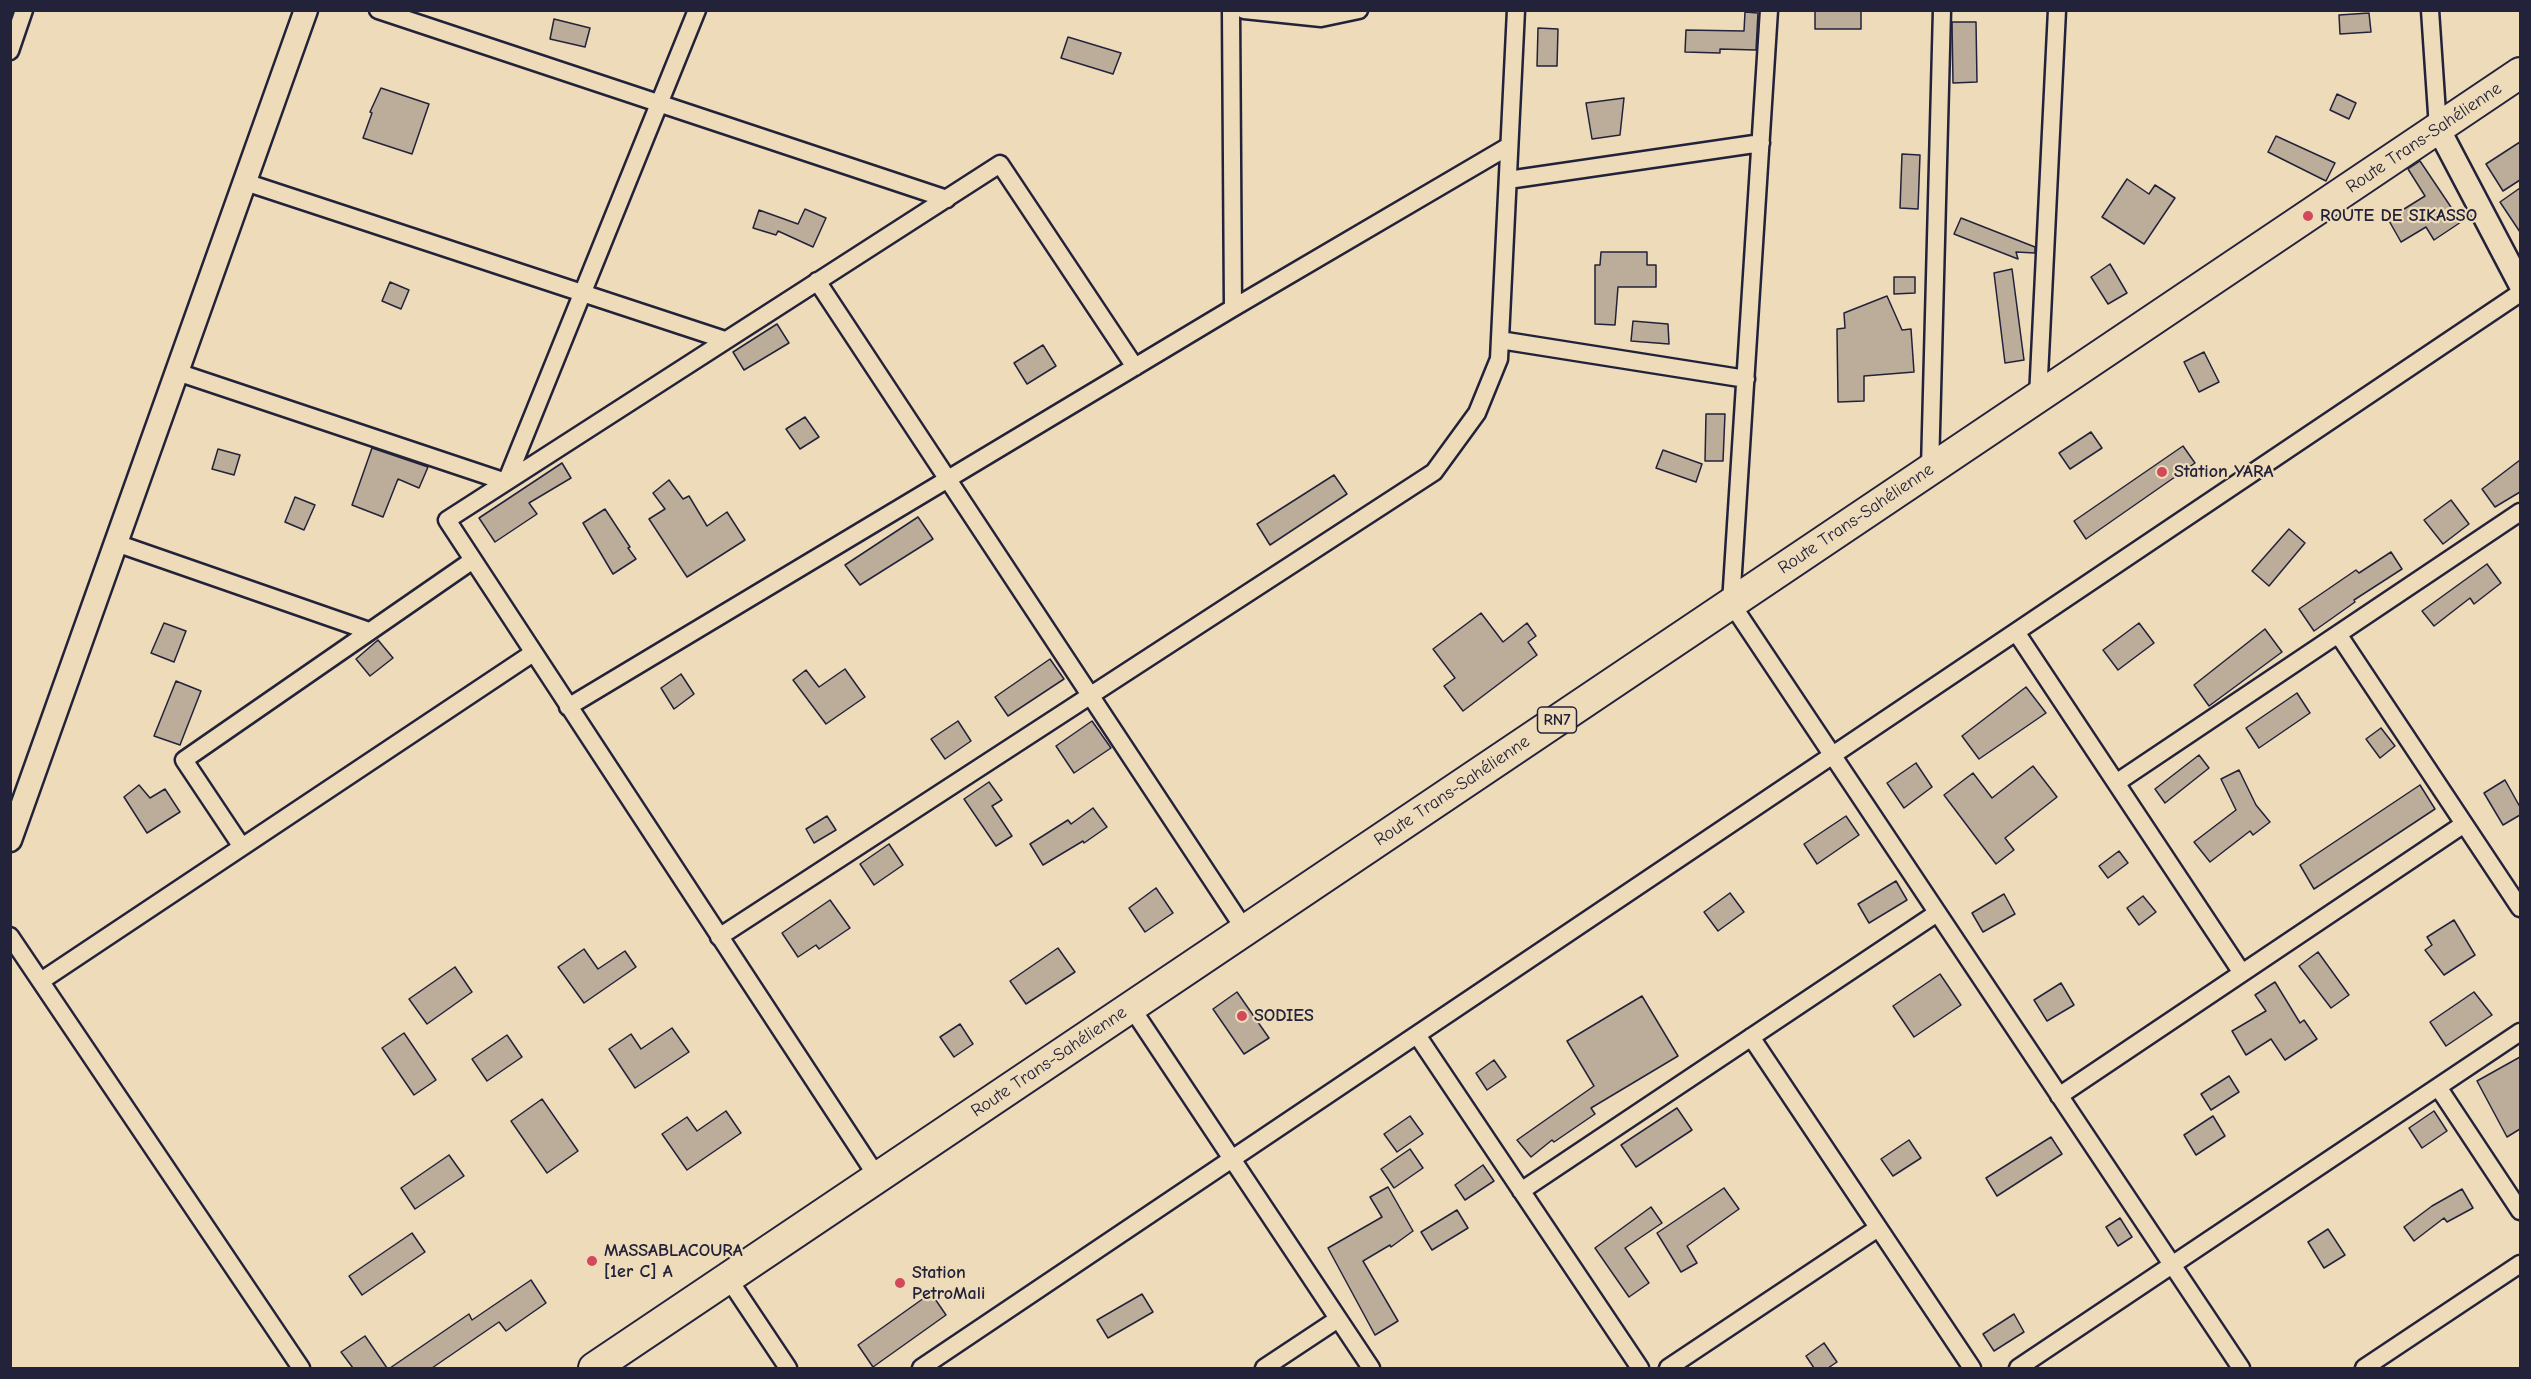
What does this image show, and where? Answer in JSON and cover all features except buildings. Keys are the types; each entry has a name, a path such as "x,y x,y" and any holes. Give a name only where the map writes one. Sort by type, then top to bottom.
{"highway":[{"name":"Route Trans-Sahélienne","path":"594,1368 2520,73"}],"street":[{"path":"10,51 24,10"},
{"path":"10,840 306,10"},
{"path":"378,10 947,199"},
{"path":"506,482 697,10"},
{"path":"1231,10 1233,308"},
{"path":"1244,10 1321,18 1359,10"},
{"path":"719,937 1434,472 1477,413 1500,359 1516,10"},
{"path":"1769,10 1731,603 2241,1368"},
{"path":"1930,469 1942,10"},
{"path":"2038,397 2057,10"},
{"path":"2430,10 2438,128 2520,284"},
{"path":"1508,180 1761,143"},
{"path":"568,707 1233,308 1509,146"},
{"path":"878,1178 447,520 1000,164 1135,367"},
{"path":"245,182 725,340"},
{"path":"817,281 1245,930"},
{"path":"921,1368 2520,293"},
{"path":"1500,340 1746,379"},
{"path":"177,372 506,482"},
{"path":"2116,783 2520,512"},
{"path":"116,543 369,631"},
{"path":"242,847 184,760 473,560"},
{"path":"2016,632 2242,973"},
{"path":"2338,634 2520,908"},
{"path":"41,981 533,653"},
{"path":"2059,1095 2464,824"},
{"path":"1521,1191 1937,913"},
{"path":"10,936 301,1368"},
{"path":"1131,1007 1371,1368"},
{"path":"2018,1368 2520,1032"},
{"path":"1417,1035 1640,1368"},
{"path":"1751,1037 1972,1368"},
{"path":"2438,1087 2520,1211"},
{"path":"1668,1368 1878,1228"},
{"path":"2364,1368 2520,1264"},
{"path":"728,1278 788,1368"},
{"path":"1264,1368 1338,1319"}],"place":[{"name":"ROUTE DE SIKASSO","path":"2308,216"},
{"name":"Station YARA","path":"2162,472"},
{"name":"SODIES","path":"1242,1016"},
{"name":"MASSABLACOURA [1er C] A","path":"592,1261"},
{"name":"Station PetroMali","path":"900,1283"}]}
